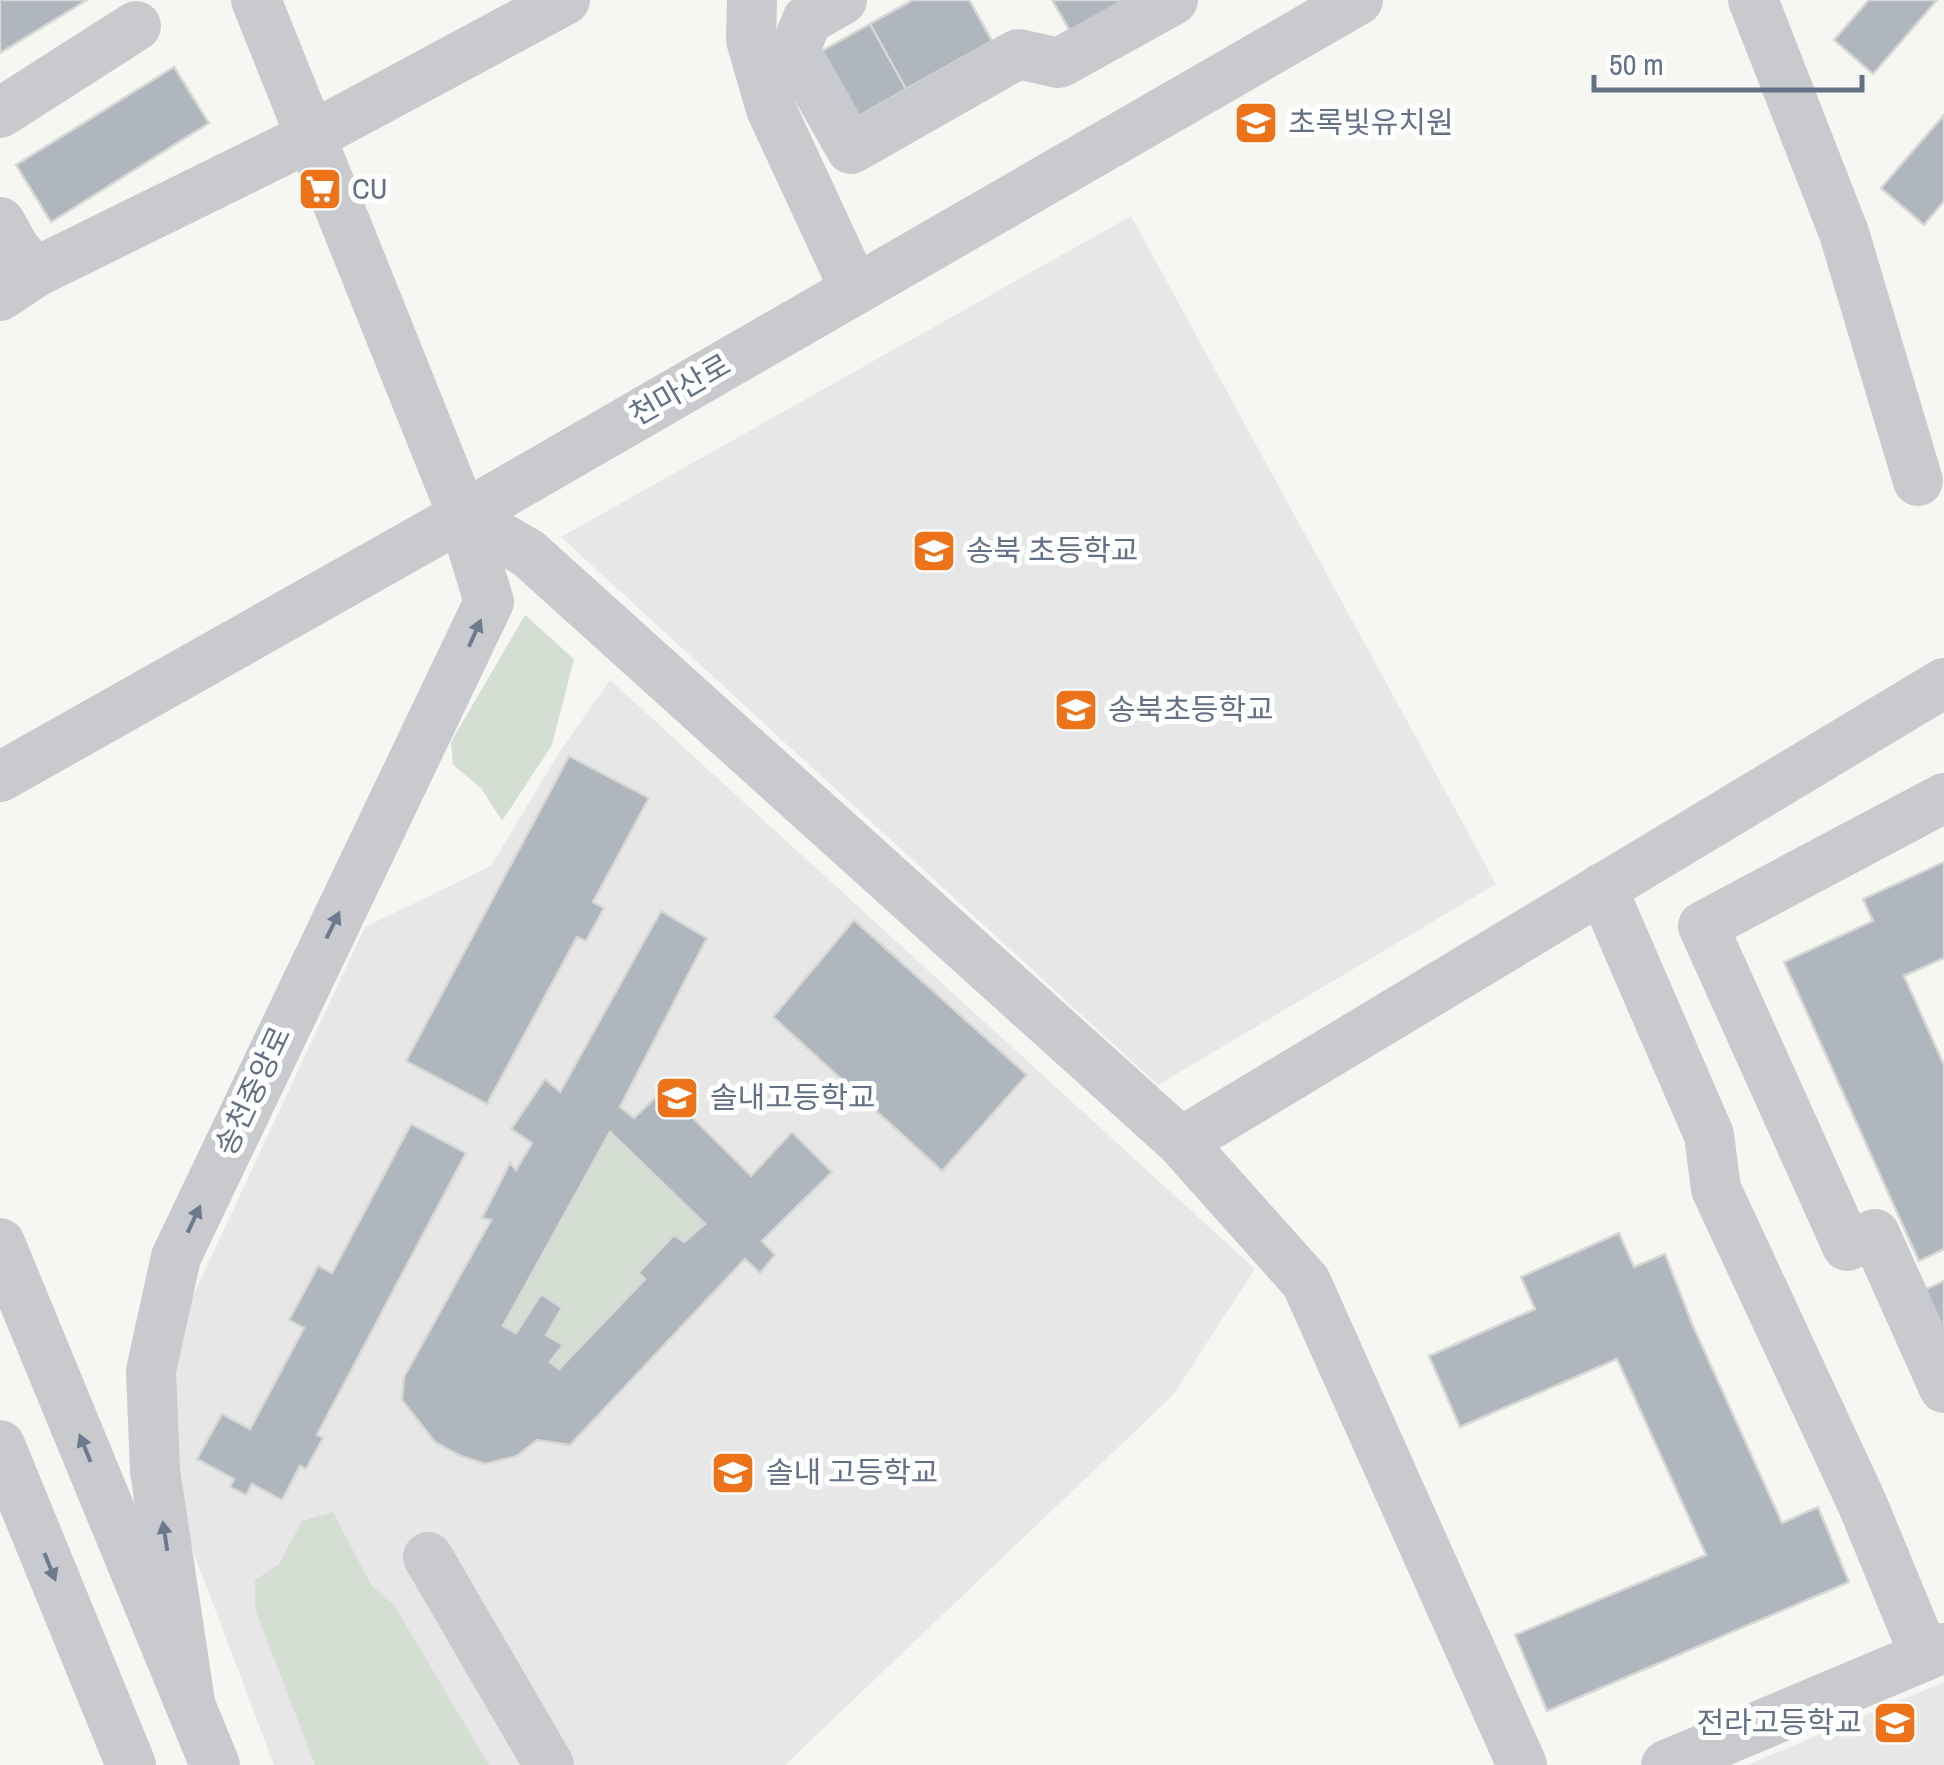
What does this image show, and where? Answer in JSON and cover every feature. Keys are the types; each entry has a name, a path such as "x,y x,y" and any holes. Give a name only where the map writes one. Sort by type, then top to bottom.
{"street":[{"name":"송천중앙로","path":"190,1702 155,1471 151,1372 176,1257 489,602 462,516 256,0"},
{"path":"10,260 312,136 565,0"},
{"path":"752,0 751,40 771,110 854,288"},
{"path":"842,0 807,20 795,50 851,148 1018,54 1059,63 1173,0"},
{"path":"1753,0 1844,233 1918,481"},
{"name":"천마산로","path":"0,777 462,516 1352,2"},
{"path":"0,113 136,26"},
{"path":"771,110 811,80"},
{"path":"462,516 528,553 1180,1142 1306,1282 1522,1765"},
{"path":"1180,1142 1753,794 1944,683"},
{"path":"1944,798 1703,926 1848,1246 1876,1234 1944,1388"},
{"path":"1602,888 1709,1136 1716,1189 1934,1652 1666,1765"},
{"name":"송천중앙로","path":"0,1242 216,1765"},
{"path":"0,1444 130,1765"},
{"path":"428,1558 550,1765"}],"shaded area":[{"name":"송북초등학교","path":"1131,216 1496,884 1158,1085 561,537"},
{"path":"525,615 574,659 552,745 502,821 481,788 453,765 451,742"},
{"name":"솔내고등학교","path":"610,680 1255,1269 1172,1396 785,1765 274,1765 181,1519 165,1423 192,1298 365,927 491,866 559,753"},
{"path":"610,1132 705,1224 684,1242 674,1236 638,1272 645,1279 559,1369 550,1362 563,1345 546,1335 561,1308 541,1295 516,1333 503,1326"},
{"path":"333,1512 371,1585 394,1605 489,1765 315,1765 255,1609 255,1580 279,1564 302,1521"},
{"name":"전라고등학교","path":"1944,1682 1944,1765 1747,1765"}],"building":[{"path":"0,0 87,0 0,53"},
{"path":"913,0 969,0 992,41 848,122 811,57"},
{"path":"913,0 969,0 992,41 906,89 870,24"},
{"path":"1052,0 1139,0 1074,38"},
{"path":"1869,0 1937,0 1873,74 1834,40"},
{"path":"174,67 209,123 51,222 16,165"},
{"path":"1944,115 1944,201 1924,225 1881,188"},
{"path":"569,756 649,798 593,902 604,908 586,941 577,937 487,1104 406,1061"},
{"path":"1944,862 1944,958 1904,976 1944,1065 1944,1249 1919,1261 1784,962 1873,921 1863,899"},
{"path":"661,911 707,938 620,1107 634,1118 664,1089 751,1176 792,1132 832,1172 762,1241 775,1255 760,1273 745,1259 570,1445 537,1440 517,1456 485,1464 435,1442 402,1400 404,1377 491,1220 482,1218 510,1163 516,1170 532,1143 511,1129 545,1079 560,1092","holes":["610,1132 705,1224 684,1242 674,1235 638,1273 645,1279 559,1369 550,1362 563,1345 546,1335 562,1308 541,1294 516,1333 503,1326"]},
{"path":"854,920 1027,1075 942,1171 773,1017"},
{"path":"411,1124 466,1153 317,1435 323,1438 306,1469 300,1466 282,1500 252,1484 246,1495 230,1487 234,1479 197,1459 222,1414 250,1429 304,1328 289,1320 318,1266 332,1273"},
{"path":"1619,1233 1634,1267 1665,1254 1693,1326 1782,1523 1818,1507 1849,1582 1547,1711 1515,1635 1706,1555 1617,1359 1460,1427 1429,1356 1535,1309 1521,1277"},
{"path":"1944,1281 1944,1340 1922,1291"}],"place":[{"name":"초록빛유치원","path":"1256,123"},
{"name":"CU","path":"320,189"},
{"name":"송북 초등학교","path":"934,551"},
{"name":"송북초등학교","path":"1076,710"},
{"name":"솔내고등학교","path":"677,1098"},
{"name":"솔내 고등학교","path":"733,1473"},
{"name":"전라고등학교","path":"1895,1723"}]}
